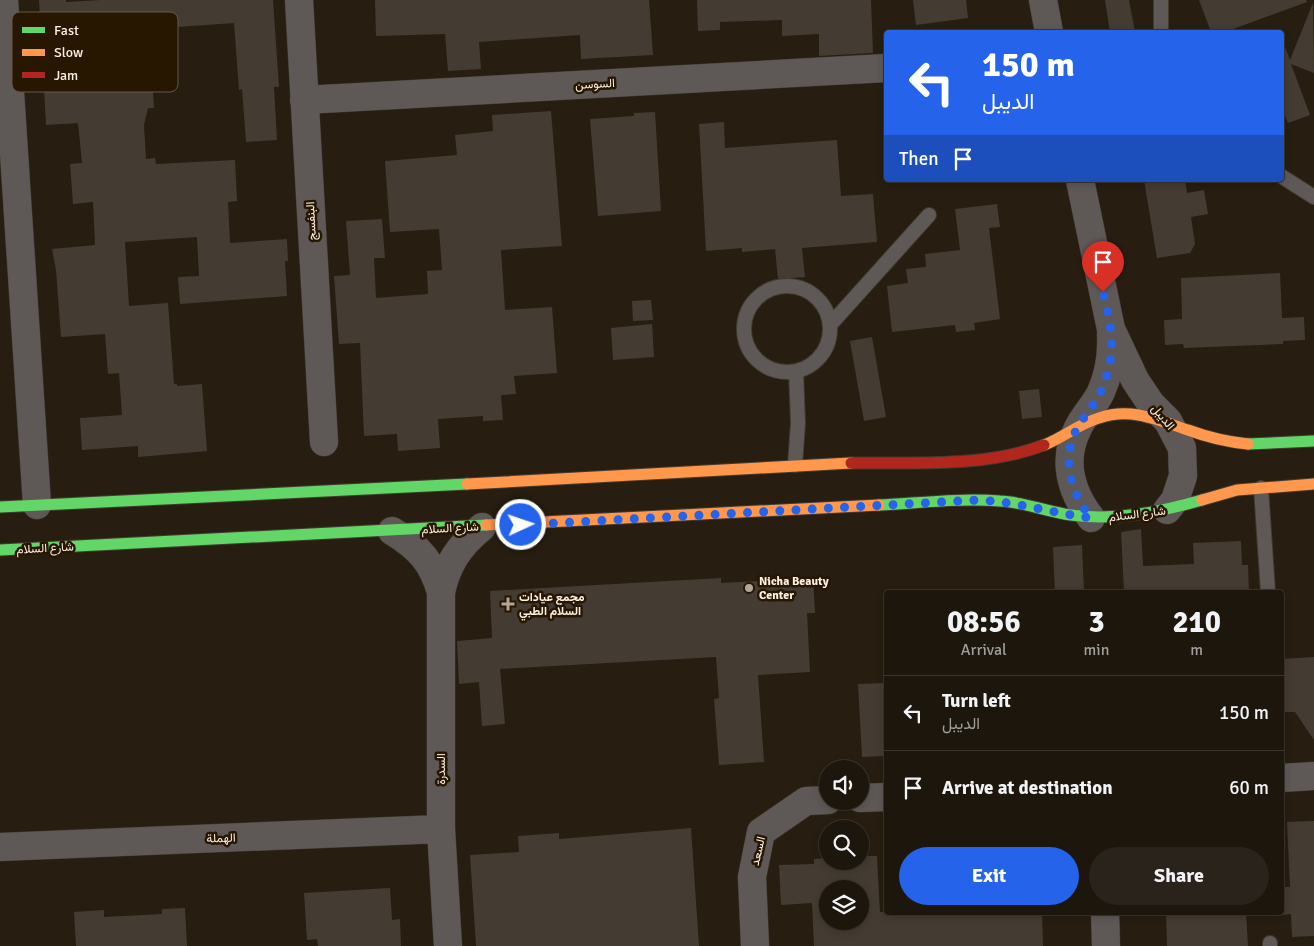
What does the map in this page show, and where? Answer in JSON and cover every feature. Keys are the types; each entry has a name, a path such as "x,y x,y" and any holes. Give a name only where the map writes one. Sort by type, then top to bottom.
{"main road":[{"path":"0,507 336,491 796,465 979,460 1001,458 1042,447 1100,416 1123,413 1146,414 1190,431 1232,442 1252,444 1314,441"},
{"name":"شارع السلام","path":"0,550 392,532 978,500 1026,504 1050,511 1091,518 1130,517 1167,510 1238,490 1314,484"}],"street":[{"path":"4,0 37,505"},
{"name":"البنفسج","path":"299,0 324,442"},
{"path":"1043,0 1049,30"},
{"name":"السوسن","path":"304,100 884,68"},
{"name":"الديبل","path":"1080,182 1111,329 1112,349 1106,377 1092,409 1079,426 1073,439 1069,469 1076,495 1091,518"},
{"name":"الديبل","path":"1111,329 1135,380 1151,404 1168,421 1179,441 1184,463 1180,489 1167,510"},
{"name":"السدرة","path":"448,946 442,829 441,592 445,572 454,555 466,539 482,527"},
{"name":"السدرة","path":"392,532 410,542 424,556 435,573 441,592"},
{"path":"1284,778 1314,776"},
{"path":"869,798 884,797"},
{"name":"السعد","path":"755,946 752,877 761,832 806,800 819,800"},
{"name":"الهملة","path":"0,847 442,829"},
{"path":"1104,915 1106,946"}],"lane":[{"path":"1161,0 1161,30"},
{"path":"1284,178 1314,197"},
{"path":"830,326 929,215"},
{"path":"777,287 801,288 821,303 827,314 830,326 829,338 818,359 808,367 796,371 772,370 752,355 747,345 744,327 749,308 765,291 777,287"},
{"path":"796,371 798,423 796,465"},
{"path":"1261,488 1268,590"}],"building":[{"path":"39,0 66,0 66,2 101,0 273,0 279,87 274,87 277,140 246,142 242,89 239,90 234,23 178,27 178,12 40,12"},
{"path":"375,0 649,0 653,55 581,59 580,35 479,42 481,69 448,71 445,34 376,36"},
{"path":"697,0 871,0 873,53 819,56 819,34 782,36 782,20 720,22 720,30 698,31"},
{"path":"913,0 966,0 968,18 916,25"},
{"path":"1105,0 1129,0 1135,30 1110,30"},
{"path":"1199,0 1306,0 1307,2 1230,30 1210,30"},
{"path":"1313,3 1314,73 1291,64 1310,115 1288,123 1284,113 1284,44 1290,60"},
{"path":"44,92 153,92 154,108 148,108 144,125 146,159 155,158 156,164 235,160 237,201 228,202 230,243 287,239 288,261 285,261 287,296 180,304 178,277 199,276 197,237 125,242 129,306 168,303 174,384 177,384 177,386 202,384 207,451 138,457 138,446 82,450 80,418 122,415 119,373 108,374 105,334 61,337 56,270 52,249 95,245 93,202 73,204 70,164 82,163 78,123 46,125"},
{"path":"551,111 562,246 501,250 505,310 552,307 557,373 514,376 516,394 501,395 503,420 483,421 483,416 438,419 440,448 398,451 397,434 364,436 360,343 339,344 334,276 350,275 346,221 382,219 385,258 374,258 376,298 428,294 427,271 442,270 439,229 390,232 385,161 457,155 455,135 493,131 492,115"},
{"path":"655,112 661,211 598,216 590,119 634,116 634,113"},
{"path":"724,122 725,148 837,140 841,196 873,194 877,242 802,248 805,277 778,279 775,249 742,252 742,248 706,251 699,124"},
{"path":"1144,182 1185,182 1187,193 1204,190 1208,214 1191,217 1195,244 1190,253 1157,258"},
{"path":"997,204 1000,227 989,228 1000,319 974,323 975,330 956,332 955,325 892,332 887,286 908,283 906,269 926,267 925,254 960,250 955,209"},
{"path":"1280,273 1282,318 1304,317 1305,340 1283,341 1283,344 1184,348 1183,344 1165,345 1164,320 1182,319 1181,278"},
{"path":"651,300 653,320 633,321 632,301"},
{"path":"652,324 654,357 613,360 611,328"},
{"path":"872,337 886,417 864,421 850,341"},
{"path":"1039,389 1042,417 1022,419 1019,391"},
{"path":"1141,529 1143,566 1194,564 1193,543 1241,541 1242,565 1248,565 1249,590 1124,590 1121,532"},
{"path":"1082,545 1084,590 1055,590 1053,547"},
{"path":"721,578 721,583 813,578 815,613 807,613 810,672 758,675 764,762 719,765 714,699 719,698 716,657 500,669 505,724 482,726 479,682 459,684 457,641 492,638 490,591"},
{"path":"1314,657 1314,740 1295,712 1284,712 1284,659"},
{"path":"884,683 884,756 862,757 858,684"},
{"path":"1314,821 1314,936 1292,937 1291,914 1284,915 1284,887 1290,887 1287,822"},
{"path":"691,828 699,946 476,946 470,855 519,852 518,836 559,833 559,839"},
{"path":"869,856 877,856 880,912 884,912 884,915 1042,915 1043,946 814,946 812,903 781,905 779,865 814,864 814,859 819,859 819,870 869,870"},
{"path":"390,888 392,920 400,919 401,946 318,946 317,939 307,940 304,893"},
{"path":"185,908 187,946 76,946 74,912 104,910 104,917 162,914 162,909"},
{"path":"1166,915 1246,915 1248,946 1167,946"}],"traffic: fast":[{"path":"1248,444 1314,441"},
{"path":"0,507 467,484"},
{"path":"879,505 985,500 1018,503 1071,515 1105,517 1154,512 1202,500"},
{"path":"0,550 486,525"}],"traffic: slow":[{"path":"1044,445 1091,421 1122,414 1144,416 1195,433 1248,444"},
{"path":"467,484 851,463"},
{"path":"1202,500 1237,490 1314,484"},
{"path":"486,525 879,505"}],"traffic: jam":[{"path":"851,463 973,461 1021,452 1044,445"}],"place":[{"name":"Nicha Beauty Center","path":"749,588"},
{"name":"مجمع عيادات السلام الطبي","path":"508,604"}],"route":[{"path":"521,525 978,500 1026,504 1050,511 1091,518 1076,495 1071,483 1069,469 1073,439 1102,390 1109,370 1112,349 1111,329 1103,292"}]}
